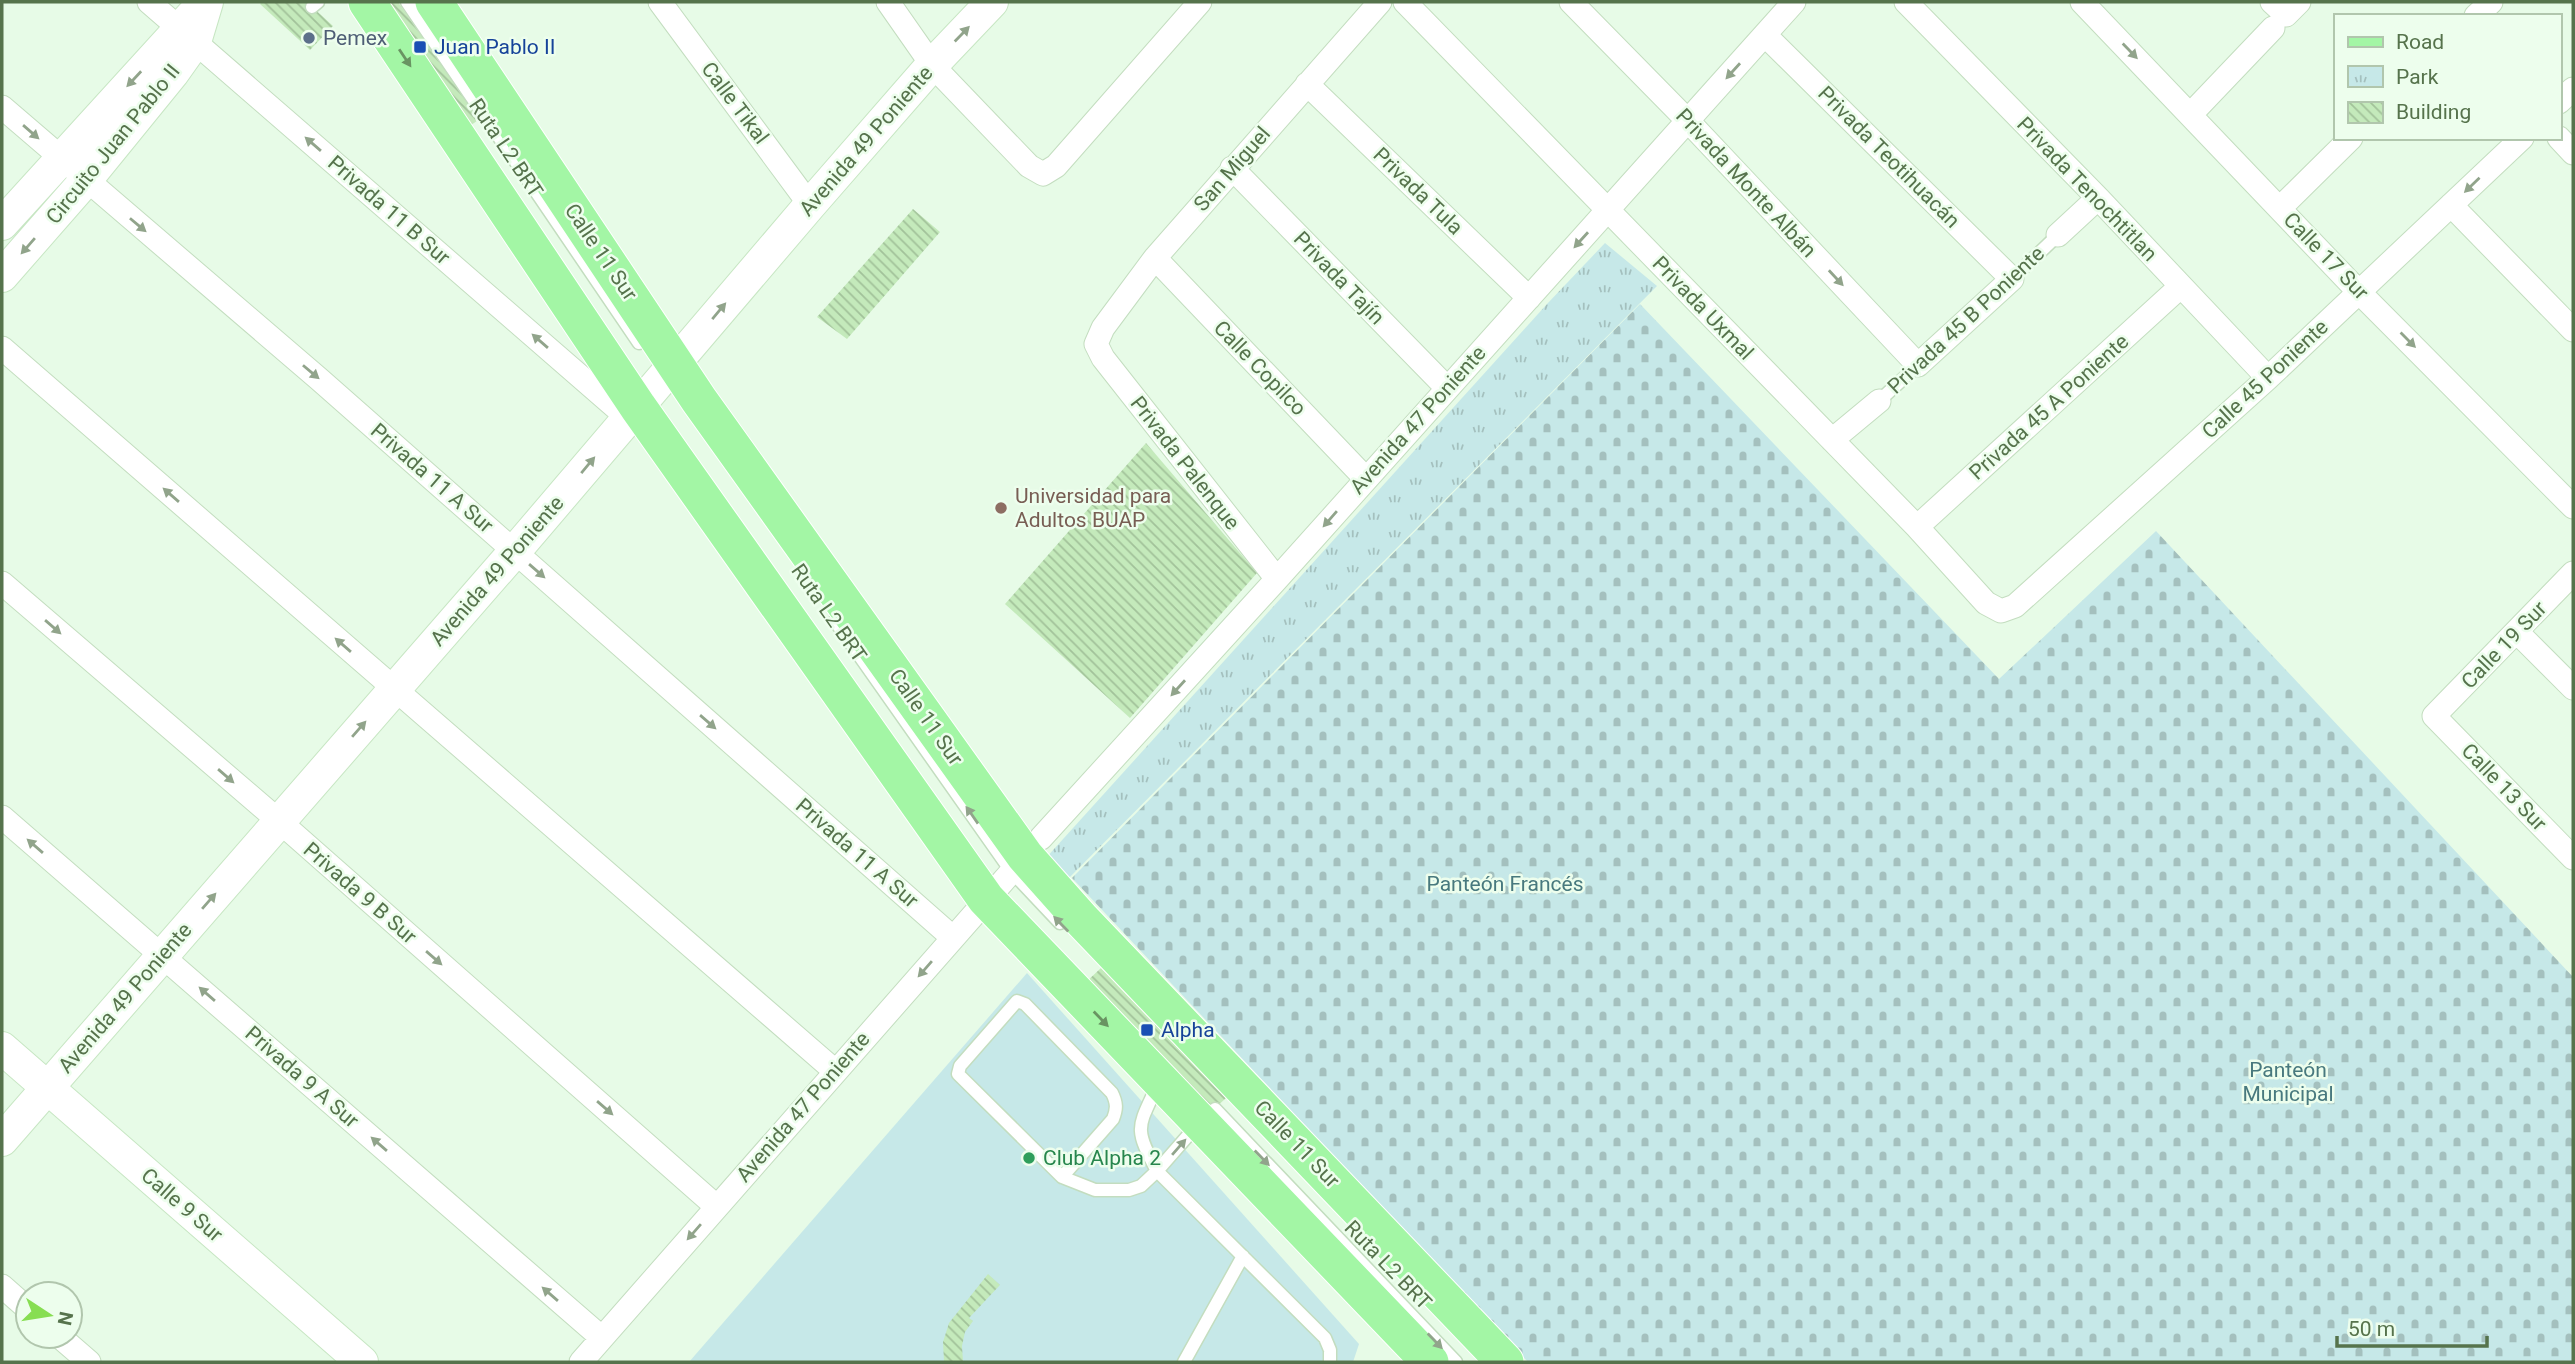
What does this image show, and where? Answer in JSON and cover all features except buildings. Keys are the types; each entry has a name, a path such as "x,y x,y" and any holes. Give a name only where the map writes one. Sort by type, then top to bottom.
{"main road":[{"name":"Circuito Juan Pablo II","path":"2,276 86,180 173,73 188,35 206,2"},
{"name":"Calle 11 Sur","path":"367,2 585,357 652,386 1010,872 1505,1362"},
{"name":"Calle 11 Sur","path":"434,2 652,386 1160,1080 1207,1116 1430,1362"},
{"name":"Avenida 49 Poniente","path":"2,1140 515,551 652,386 932,65 992,2"},
{"name":"Circuito Juan Pablo II","path":"2,224 60,158 188,35"},
{"name":"Calle 9 Sur","path":"2,1048 41,1094 337,1362"},
{"name":"Calle 9 Sur","path":"2,1071 41,1094 362,1362"}],"street":[{"name":"Privada 11 B Sur","path":"149,2 585,357"},
{"name":"Calle Tikal","path":"660,2 810,205"},
{"path":"888,2 932,65 1029,166 1043,174 1056,166 1200,2"},
{"name":"San Miguel","path":"1096,344 1103,328 1155,258 1380,2"},
{"name":"Privada Uxmal","path":"1405,2 1917,527 1986,603 2001,611"},
{"name":"Privada Monte Albán","path":"1572,2 1918,365"},
{"name":"Avenida 47 Poniente","path":"581,1362 952,937 1794,2"},
{"name":"Privada Tenochtitlan","path":"1906,2 2098,198 2268,378"},
{"name":"Calle 17 Sur","path":"2082,2 2360,292 2573,507"},
{"path":"2478,14 2491,2"},
{"path":"2190,115 2282,12"},
{"name":"Privada Teotihuacán","path":"1765,35 2012,279"},
{"name":"Privada Tula","path":"1307,84 1529,298"},
{"name":"Privada 11 A Sur","path":"2,107 319,379 952,937"},
{"path":"2280,208 2349,140"},
{"name":"Calle 45 Poniente","path":"2001,611 2015,606 2268,378 2520,140"},
{"path":"2561,140 2573,153"},
{"name":"Privada Tajín","path":"1232,168 1447,388"},
{"name":"Privada 45 B Poniente","path":"2058,235 2098,198"},
{"path":"2451,205 2573,330"},
{"name":"Calle Copilco","path":"1155,258 1366,479"},
{"name":"Privada 45 B Poniente","path":"1918,365 2012,279"},
{"name":"Privada 45 A Poniente","path":"1917,527 2180,287"},
{"name":"Privada Palenque","path":"1096,344 1103,358 1277,579"},
{"path":"2,348 835,1071"},
{"name":"Privada 45 B Poniente","path":"1832,440 1879,401"},
{"name":"Calle 19 Sur","path":"2434,716 2573,573"},
{"name":"Privada 9 B Sur","path":"2,583 279,821 717,1207"},
{"path":"2517,632 2573,688"},
{"name":"Calle 13 Sur","path":"2434,716 2573,858"},
{"name":"Privada 9 A Sur","path":"2,817 601,1338"},
{"path":"75,1350 89,1362"}],"lane":[{"name":"Ruta L2 BRT","path":"407,2 652,386"},
{"name":"Privada 45 B Poniente","path":"2012,279 2058,235"},
{"name":"Privada 45 B Poniente","path":"1879,401 1918,365"},
{"name":"Ruta L2 BRT","path":"829,613 1010,872 1069,931"},
{"path":"1062,1177 1113,1119 1117,1110 1116,1101 1112,1093 1026,1004 1017,1002 960,1066 958,1074 1062,1177 1096,1190 1129,1190 1141,1186 1207,1116"},
{"path":"1160,1080 1140,1124 1145,1149 1157,1171 1325,1338 1331,1362"},
{"name":"Ruta L2 BRT","path":"1207,1116 1456,1362"},
{"path":"1184,1362 1243,1256"}],"green space":[{"path":"1605,243 1657,286 1061,886 1045,859"},
{"path":"1640,304 1999,679 2156,531 2573,977 2573,1362 1528,1362 1072,878"},
{"name":"Club Alpha 2","path":"1027,973 1359,1344 1353,1362 689,1362"}],"place":[{"name":"Pemex","path":"309,38"},
{"name":"Juan Pablo II","path":"420,47"},
{"name":"Universidad para Adultos BUAP","path":"1001,508"},
{"name":"Alpha","path":"1147,1030"},
{"name":"Club Alpha 2","path":"1029,1158"}],"park label":[{"name":"Panteón Francés","path":"1505,884"},
{"name":"Panteón Municipal","path":"2288,1082"}]}
